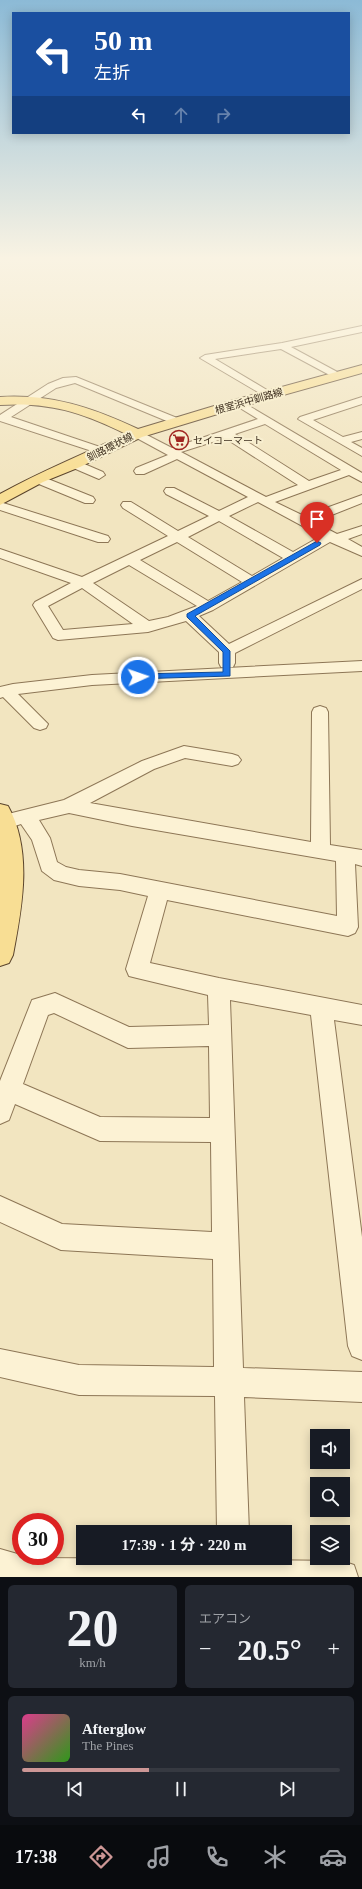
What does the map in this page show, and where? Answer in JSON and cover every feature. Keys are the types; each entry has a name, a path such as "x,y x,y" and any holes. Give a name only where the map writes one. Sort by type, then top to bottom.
{"main road":[{"name":"根室浜中釧路線","path":"137,434 239,403 362,369"},
{"name":"釧路環状線","path":"0,402 30,400 58,403 81,409 137,434"},
{"name":"釧路環状線","path":"0,500 38,479 75,464 137,434"},
{"path":"0,955 11,902 10,817"}],"street":[{"path":"268,395 205,358 282,346 355,331"},
{"path":"345,333 356,338"},
{"path":"282,346 337,376"},
{"path":"102,451 2,418 57,383 76,380 178,422"},
{"path":"362,400 304,419 362,453"},
{"path":"239,403 362,478"},
{"path":"140,470 225,433 266,420"},
{"path":"225,433 308,486"},
{"path":"137,434 304,521 332,538 360,551"},
{"path":"342,441 362,435"},
{"path":"75,464 99,475"},
{"path":"350,471 308,486 262,499 220,516 83,582 40,605 58,635 135,629 148,626 190,616 293,558 332,538 362,530"},
{"path":"38,479 89,500"},
{"path":"170,491 220,516 293,558"},
{"path":"304,521 362,499"},
{"path":"127,505 252,582"},
{"path":"0,506 103,539"},
{"path":"0,553 83,582 148,626"},
{"path":"131,560 208,607"},
{"path":"227,651 362,583"},
{"path":"190,616 227,651 228,674"},
{"path":"3,692 92,680 362,666"},
{"path":"3,692 40,724"},
{"path":"320,712 321,851"},
{"path":"10,817 69,806 148,765 184,752 232,760"},
{"path":"10,817 40,838 49,866 61,874 78,878 120,882 348,927 353,857 132,819 69,806"},
{"path":"160,891 137,969 219,988 362,1015"},
{"path":"219,988 233,1525"},
{"path":"0,1112 40,1007 55,1003 128,1038 220,1035"},
{"path":"322,1007 362,1346"},
{"path":"8,1089 100,1129 223,1130"},
{"path":"0,1209 60,1237 225,1246"},
{"path":"0,1363 79,1380 230,1382 362,1387"},
{"path":"0,1565 32,1574 342,1577"},
{"path":"234,1565 234,1577"}],"place":[{"name":"セイコーマート","path":"179,440"}],"route":[{"path":"138,677 228,674 227,651 190,616 317,543"}]}
